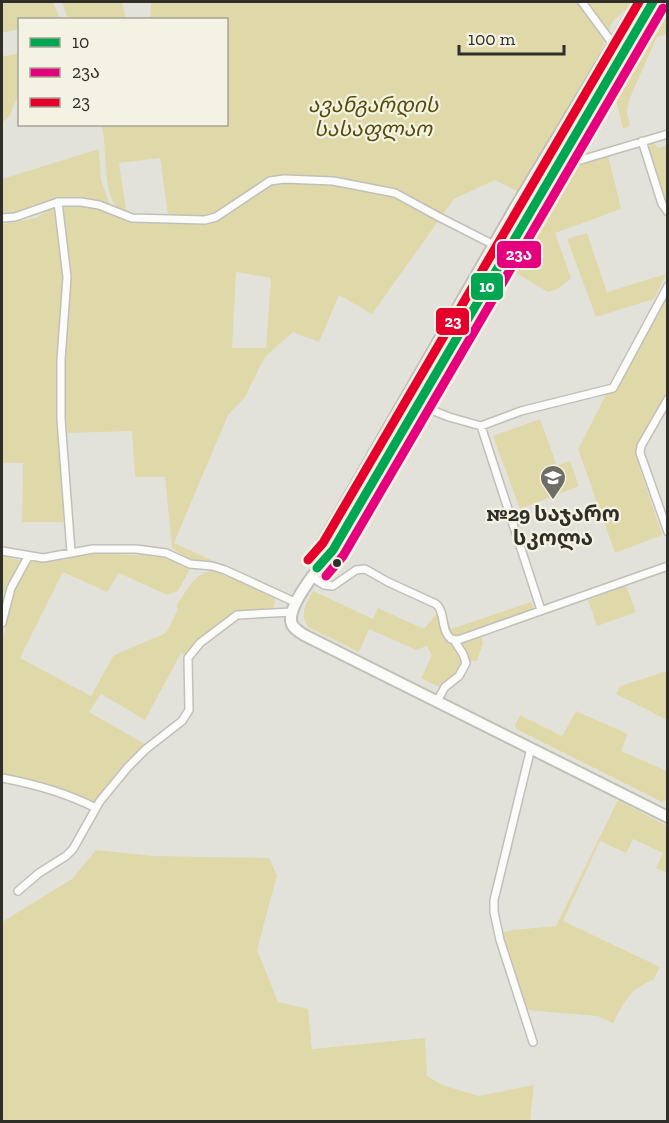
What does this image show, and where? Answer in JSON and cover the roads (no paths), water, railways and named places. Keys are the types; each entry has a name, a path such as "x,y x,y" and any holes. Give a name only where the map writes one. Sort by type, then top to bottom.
{"main road":[{"path":"314,572 322,544 404,399 639,2"},
{"path":"653,2 333,550 314,572 294,608 291,621 294,628 304,635 668,817"}],"street":[{"path":"582,2 621,55"},
{"path":"544,161 560,171 574,162 668,134"},
{"path":"642,141 663,204 668,212"},
{"path":"2,218 15,217 58,202 81,202 99,205 132,218 205,220 216,216 270,181 284,179 333,181 395,193 494,245"},
{"path":"58,202 66,277 61,360 61,419 72,552"},
{"path":"404,399 481,426 520,411 613,388 668,286"},
{"path":"668,399 639,453 668,532"},
{"path":"481,426 541,610"},
{"path":"2,551 43,558 93,549 136,549 166,553 190,564 225,570 294,608"},
{"path":"2,623 11,588 28,557"},
{"path":"454,640 668,566"},
{"path":"314,572 324,585 333,586 356,570 365,569 440,607 445,633 454,640 466,663 459,676 445,687 437,701"},
{"path":"18,891 73,849 96,808 128,767 146,749 182,721 189,710 188,658 201,643 237,615 294,608"},
{"path":"531,748 494,900 494,912 500,940 533,1042"},
{"path":"2,778 74,797 96,808"}],"place":[{"name":"№29 საჯარო სკოლა","path":"553,501"}],"park label":[{"name":"ავანგარდის სასაფლაო","path":"373,117"}]}
